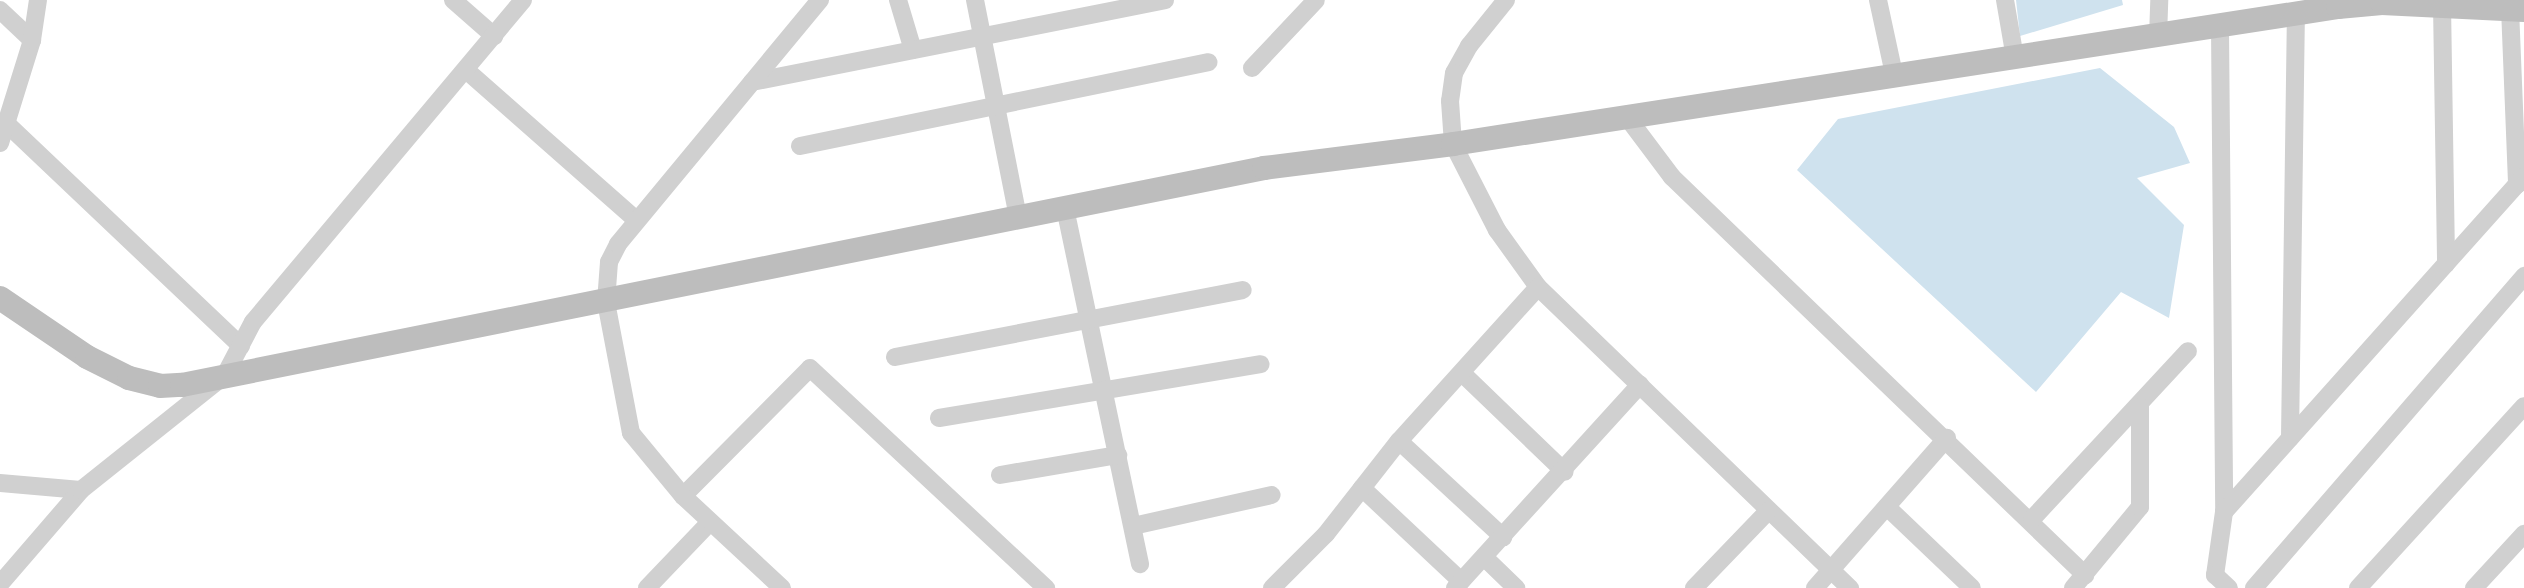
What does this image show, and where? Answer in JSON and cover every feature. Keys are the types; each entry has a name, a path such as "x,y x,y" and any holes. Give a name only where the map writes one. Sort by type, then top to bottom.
{"street":[{"path":"0,143 32,40 38,0"},
{"path":"453,0 494,36"},
{"path":"0,584 81,490 225,375 253,323 523,0"},
{"path":"782,588 683,496 631,433 606,302 609,262 636,220 820,0"},
{"path":"898,0 913,50"},
{"path":"975,0 1018,218"},
{"path":"752,82 1165,0"},
{"path":"1252,68 1315,0"},
{"path":"1506,0 1469,46 1454,74 1450,101 1453,144 1497,230 1538,287 1850,588"},
{"path":"1878,0 1894,74"},
{"path":"2005,0 2015,58"},
{"path":"2158,37 2159,0"},
{"path":"0,298 87,357 129,378 160,386 606,302 1264,168 1453,144 1894,74 2220,28 2296,14 2382,3 2508,6 2521,181 2224,512"},
{"path":"2442,4 2446,264"},
{"path":"0,10 32,40"},
{"path":"2290,438 2296,14"},
{"path":"2220,28 2224,512 2215,575 2226,587"},
{"path":"800,146 995,103 1208,62"},
{"path":"466,70 636,220"},
{"path":"0,84 15,97"},
{"path":"1628,117 1672,177 2032,519 2079,582 2140,507 2140,407"},
{"path":"6,123 241,346"},
{"path":"1065,208 1140,564"},
{"path":"2254,588 2524,276"},
{"path":"1278,582 1326,534 1399,441 1463,374 1538,287"},
{"path":"895,357 1242,290"},
{"path":"2032,519 2140,407 2188,351"},
{"path":"939,418 1104,388 1260,364"},
{"path":"683,496 810,368 1046,588"},
{"path":"1463,374 1564,472"},
{"path":"1362,488 1458,585 1640,386"},
{"path":"2358,588 2524,406"},
{"path":"1815,588 1947,438"},
{"path":"1399,441 1503,537"},
{"path":"1000,475 1118,455"},
{"path":"0,483 81,490"},
{"path":"1133,526 1272,495"},
{"path":"1887,506 1972,588"},
{"path":"1694,588 1769,511"},
{"path":"647,588 709,522"},
{"path":"2474,588 2524,534"},
{"path":"1484,557 1516,588"}],"water":[{"path":"2016,0 2122,0 2123,5 2020,36"},
{"path":"2100,68 2174,127 2190,163 2137,178 2184,225 2169,318 2121,292 2036,392 1797,170 1838,119"}]}
